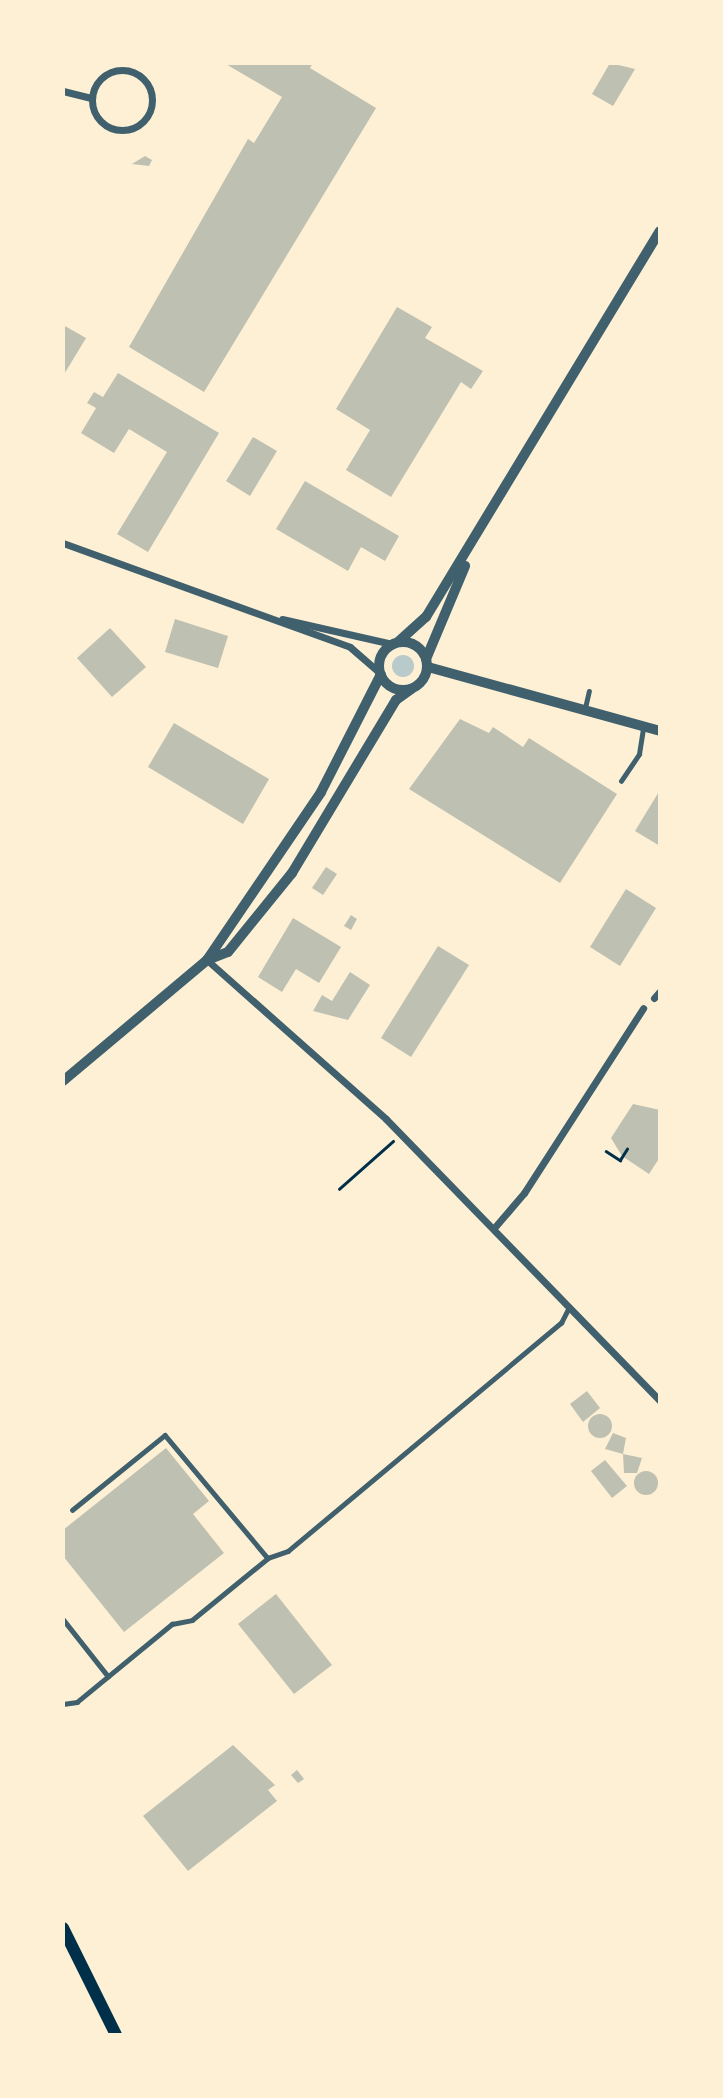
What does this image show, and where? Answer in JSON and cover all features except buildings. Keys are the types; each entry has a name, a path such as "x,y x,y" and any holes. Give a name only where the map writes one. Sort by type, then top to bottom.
{"main road":[{"path":"63,1928 116,2035"}],"street":[{"path":"128,71 145,81 152,100 146,118 121,130 97,117 92,98 108,74 128,71"},
{"path":"63,91 92,98"},
{"path":"63,1081 207,960 321,792 380,674 380,659 426,617 660,231"},
{"path":"207,960 228,952 292,873 396,700 411,689 427,663 436,623 492,510"},
{"path":"63,544 214,601 350,647 391,686 411,689"},
{"path":"214,601 395,643 412,643 427,663 584,712 643,729 660,731"},
{"path":"207,960 400,1134 660,1401"},
{"path":"494,1228 524,1193 643,1008"}],"lane":[{"path":"584,712 589,691"},
{"path":"621,781 639,754 643,729"},
{"path":"63,1704 77,1702 172,1624 192,1620 268,1558 288,1551 561,1323 569,1307"},
{"path":"72,1510 164,1435 268,1558"},
{"path":"63,1619 108,1676"}],"path":[{"path":"339,1189 400,1134"},
{"path":"606,1151 620,1160 628,1149"}],"shaded area":[{"path":"403,655 413,662 414,666 407,676 403,677 393,670 392,666 399,656"}]}
